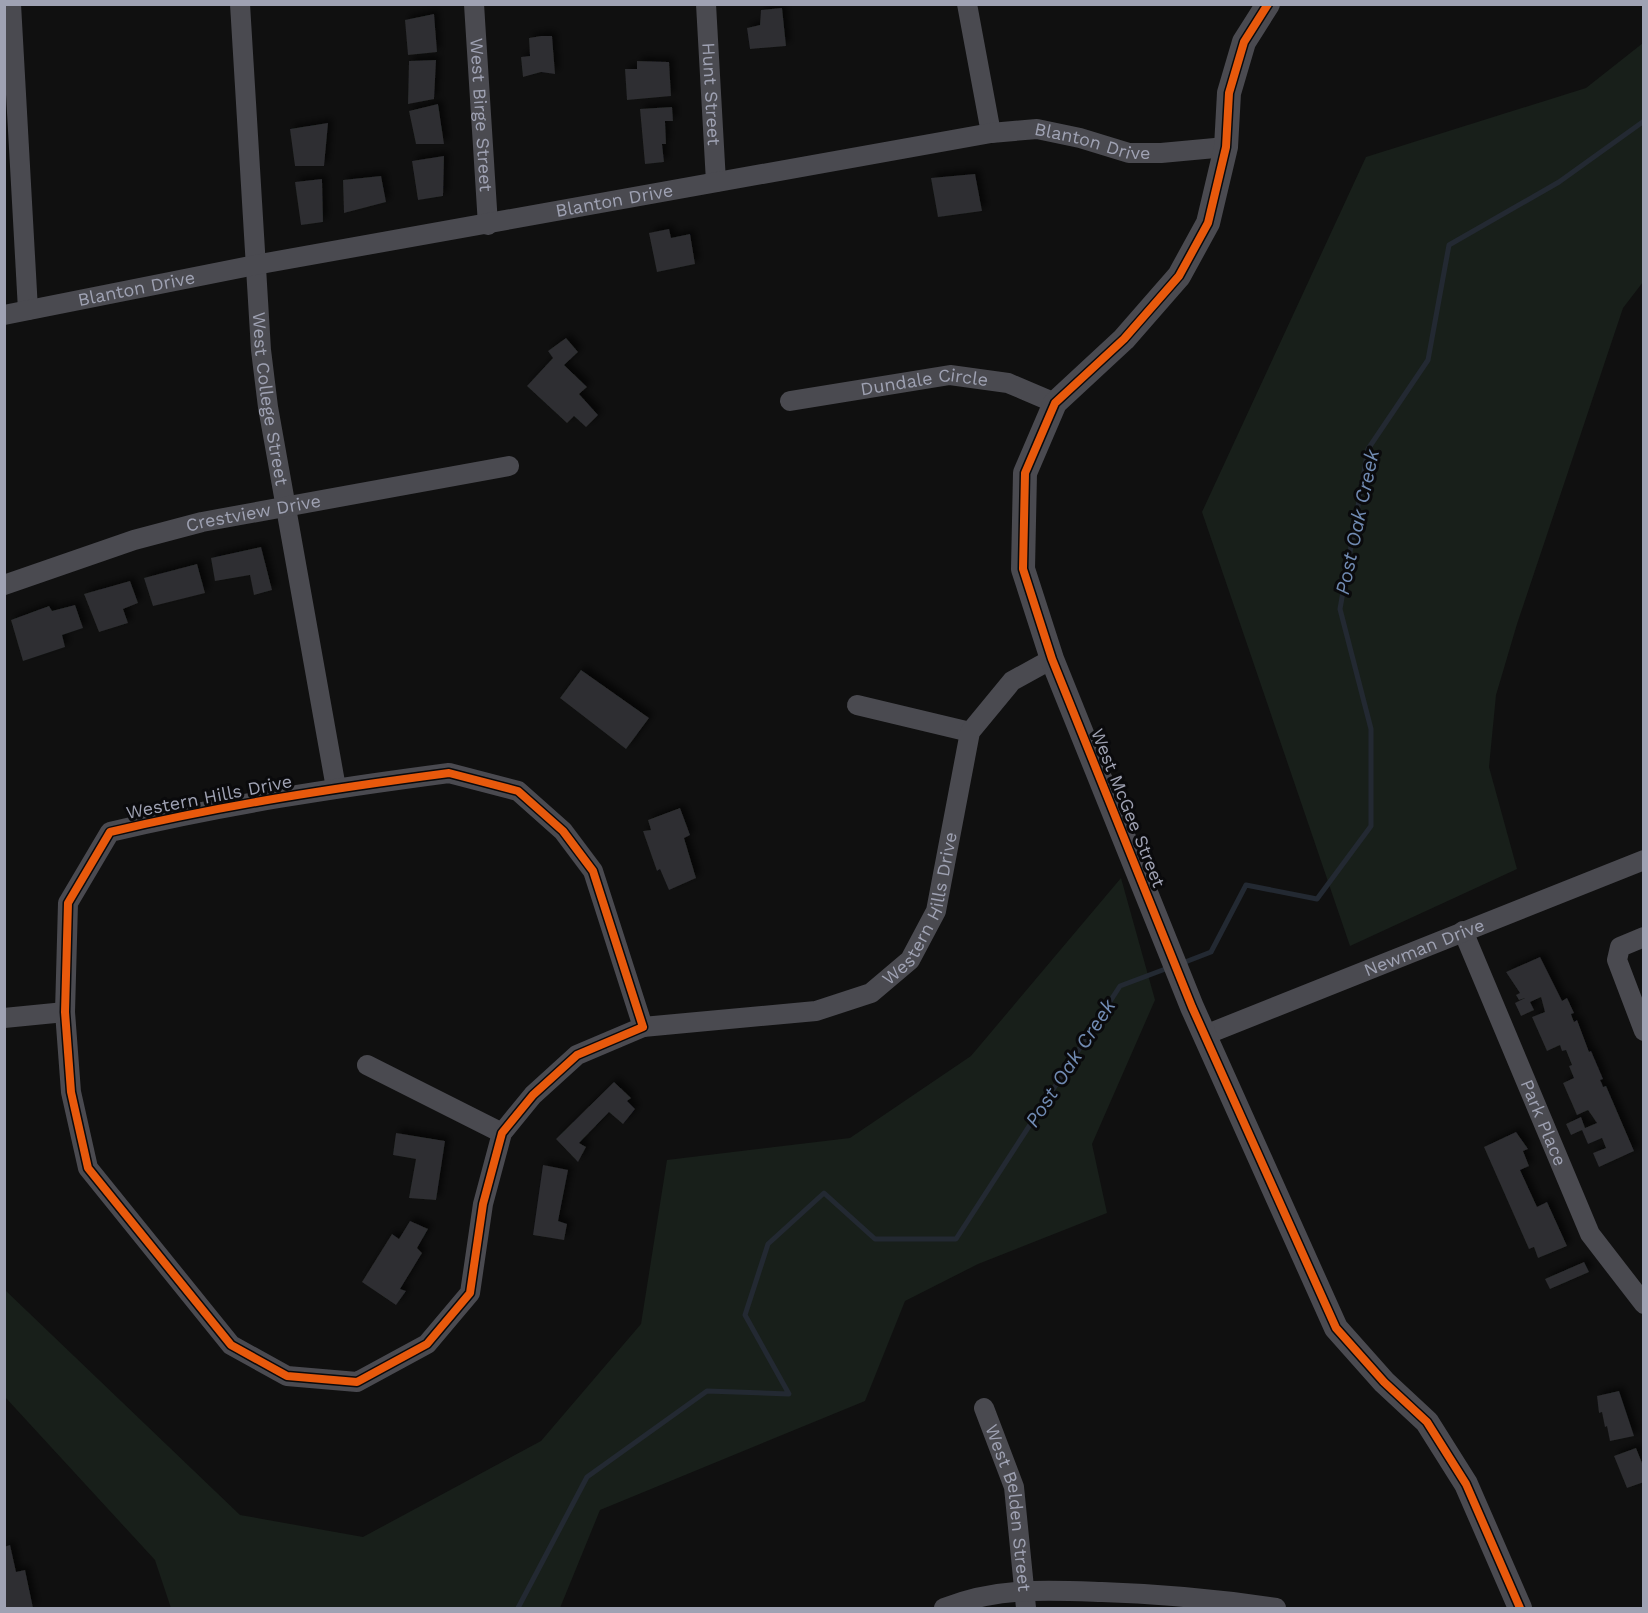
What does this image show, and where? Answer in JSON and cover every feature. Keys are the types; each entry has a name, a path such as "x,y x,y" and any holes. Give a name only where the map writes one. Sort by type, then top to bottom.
{"street":[{"path":"11,4 28,310"},
{"name":"West College Street","path":"240,4 255,266 268,408 336,788"},
{"name":"West Birge Street","path":"474,4 488,225"},
{"name":"Hunt Street","path":"706,4 716,182"},
{"path":"967,4 991,133"},
{"name":"West McGee Street","path":"1263,6 1244,42 1229,93 1226,147 1208,222 1179,276 1124,339 1055,403 1025,473 1023,569 1052,659 1192,1007 1336,1328 1384,1382 1427,1422 1466,1484 1520,1608"},
{"name":"Blanton Drive","path":"4,315 255,266 991,133 1037,129 1080,138 1129,153 1161,153 1226,147"},
{"name":"Dundale Circle","path":"790,401 950,375 1008,383 1055,403"},
{"name":"Crestview Drive","path":"4,585 134,540 202,522 509,466"},
{"name":"Western Hills Drive","path":"643,1027 593,872 563,831 518,790 449,773 200,810 110,832 68,903 65,1012 71,1092 88,1168 231,1345 287,1376 357,1382 427,1344 470,1293 483,1204 502,1133 533,1095 577,1055 643,1027 816,1011 871,993 910,960 936,911 970,732 1012,681 1052,659"},
{"path":"857,705 970,732"},
{"name":"Newman Drive","path":"1205,1035 1644,860"},
{"name":"Park Place","path":"1463,931 1590,1234 1644,1304"},
{"path":"1644,937 1620,947 1617,960 1644,1031"},
{"path":"4,1018 65,1012"},
{"path":"367,1065 502,1133"},
{"name":"West Belden Street","path":"984,1408 1014,1487 1025,1599"},
{"path":"944,1608 961,1602 1153,1593 1276,1608"}],"shaded area":[{"path":"1643,43 1643,282 1623,308 1517,624 1496,695 1489,767 1517,869 1350,946 1202,512 1366,157 1586,88"},
{"path":"1121,878 1155,1000 1092,1144 1107,1213 978,1264 905,1301 865,1401 600,1510 560,1608 171,1608 155,1560 5,1397 5,1290 240,1515 363,1537 541,1441 641,1324 667,1160 850,1138 971,1056"}],"building":[{"path":"782,8 786,46 750,49 747,28 760,25 761,10"},
{"path":"434,14 437,52 408,55 405,20"},
{"path":"552,36 555,74 541,72 523,77 521,57 530,56 529,38"},
{"path":"436,60 434,99 408,104 409,61"},
{"path":"637,61 669,62 671,96 627,100 625,69 637,69"},
{"path":"438,104 444,144 416,144 409,111"},
{"path":"672,107 673,121 665,121 666,144 662,144 664,162 645,164 640,109"},
{"path":"328,123 324,166 295,166 290,129"},
{"path":"444,156 443,196 418,200 412,161"},
{"path":"975,174 982,211 938,217 931,178"},
{"path":"381,176 386,202 344,213 343,180"},
{"path":"322,179 323,222 301,225 295,182"},
{"path":"669,229 671,238 690,234 695,264 657,272 649,233"},
{"path":"566,338 578,352 564,365 587,387 579,394 598,415 586,427 574,416 567,423 527,386 553,358 548,351"},
{"path":"261,547 272,590 254,595 250,575 215,581 211,558"},
{"path":"197,564 205,593 153,606 144,578"},
{"path":"130,581 138,603 123,609 128,623 99,632 84,594"},
{"path":"75,605 83,628 62,635 65,647 23,661 11,620 49,606 52,611"},
{"path":"581,670 649,718 626,749 560,698"},
{"path":"680,808 690,835 684,838 696,878 669,890 660,869 657,871 643,831 651,830 648,820"},
{"path":"1540,957 1562,1001 1567,998 1574,1013 1571,1014 1574,1022 1577,1020 1589,1052 1591,1051 1603,1079 1600,1080 1603,1087 1606,1086 1634,1151 1599,1167 1593,1153 1606,1148 1602,1138 1588,1144 1582,1130 1571,1135 1566,1124 1581,1117 1585,1128 1597,1123 1588,1110 1577,1115 1563,1083 1574,1078 1566,1050 1562,1051 1560,1045 1547,1051 1532,1017 1545,1012 1541,997 1530,1002 1534,1010 1521,1016 1515,1003 1525,998 1519,1000 1516,995 1520,993 1506,972"},
{"path":"614,1082 631,1098 627,1101 635,1109 623,1124 609,1112 579,1143 586,1147 578,1162 556,1139"},
{"path":"1516,1132 1528,1149 1523,1151 1529,1166 1520,1170 1537,1207 1547,1202 1567,1246 1538,1258 1534,1247 1529,1249 1484,1147"},
{"path":"396,1133 445,1141 436,1200 409,1198 416,1159 393,1155"},
{"path":"543,1165 568,1170 558,1221 567,1224 564,1240 533,1235"},
{"path":"410,1221 428,1229 417,1248 422,1253 400,1289 406,1291 396,1305 362,1282 392,1234 399,1239"},
{"path":"1584,1262 1589,1272 1550,1289 1545,1279"},
{"path":"1619,1391 1634,1436 1610,1441 1602,1412 1599,1413 1597,1396"},
{"path":"1636,1448 1644,1468 1644,1482 1627,1488 1614,1456"},
{"path":"10,1545 16,1572 25,1570 33,1608 4,1608 4,1547"}],"waterway":[{"name":"Post Oak Creek","path":"1180,964 1211,952 1246,885 1317,899 1371,826 1371,729 1340,609 1368,449 1428,360 1449,245 1559,182 1644,121"},
{"name":"Post Oak Creek","path":"518,1608 587,1477 707,1391 789,1394 745,1315 768,1244 824,1193 875,1239 956,1239 1120,986 1168,968"}],"cycle path":[{"path":"1268,4 1244,42 1229,93 1226,147 1208,223 1179,276 1124,339 1055,403 1025,473 1023,569 1052,659 1192,1007 1336,1328 1384,1382 1427,1422 1466,1484 1520,1608"},
{"path":"449,773 518,791 563,831 593,871 643,1027 577,1055 533,1095 502,1133 483,1204 470,1293 427,1344 357,1382 287,1376 231,1345 88,1168 71,1092 65,1012 68,903 110,832 279,798 449,773"}]}
